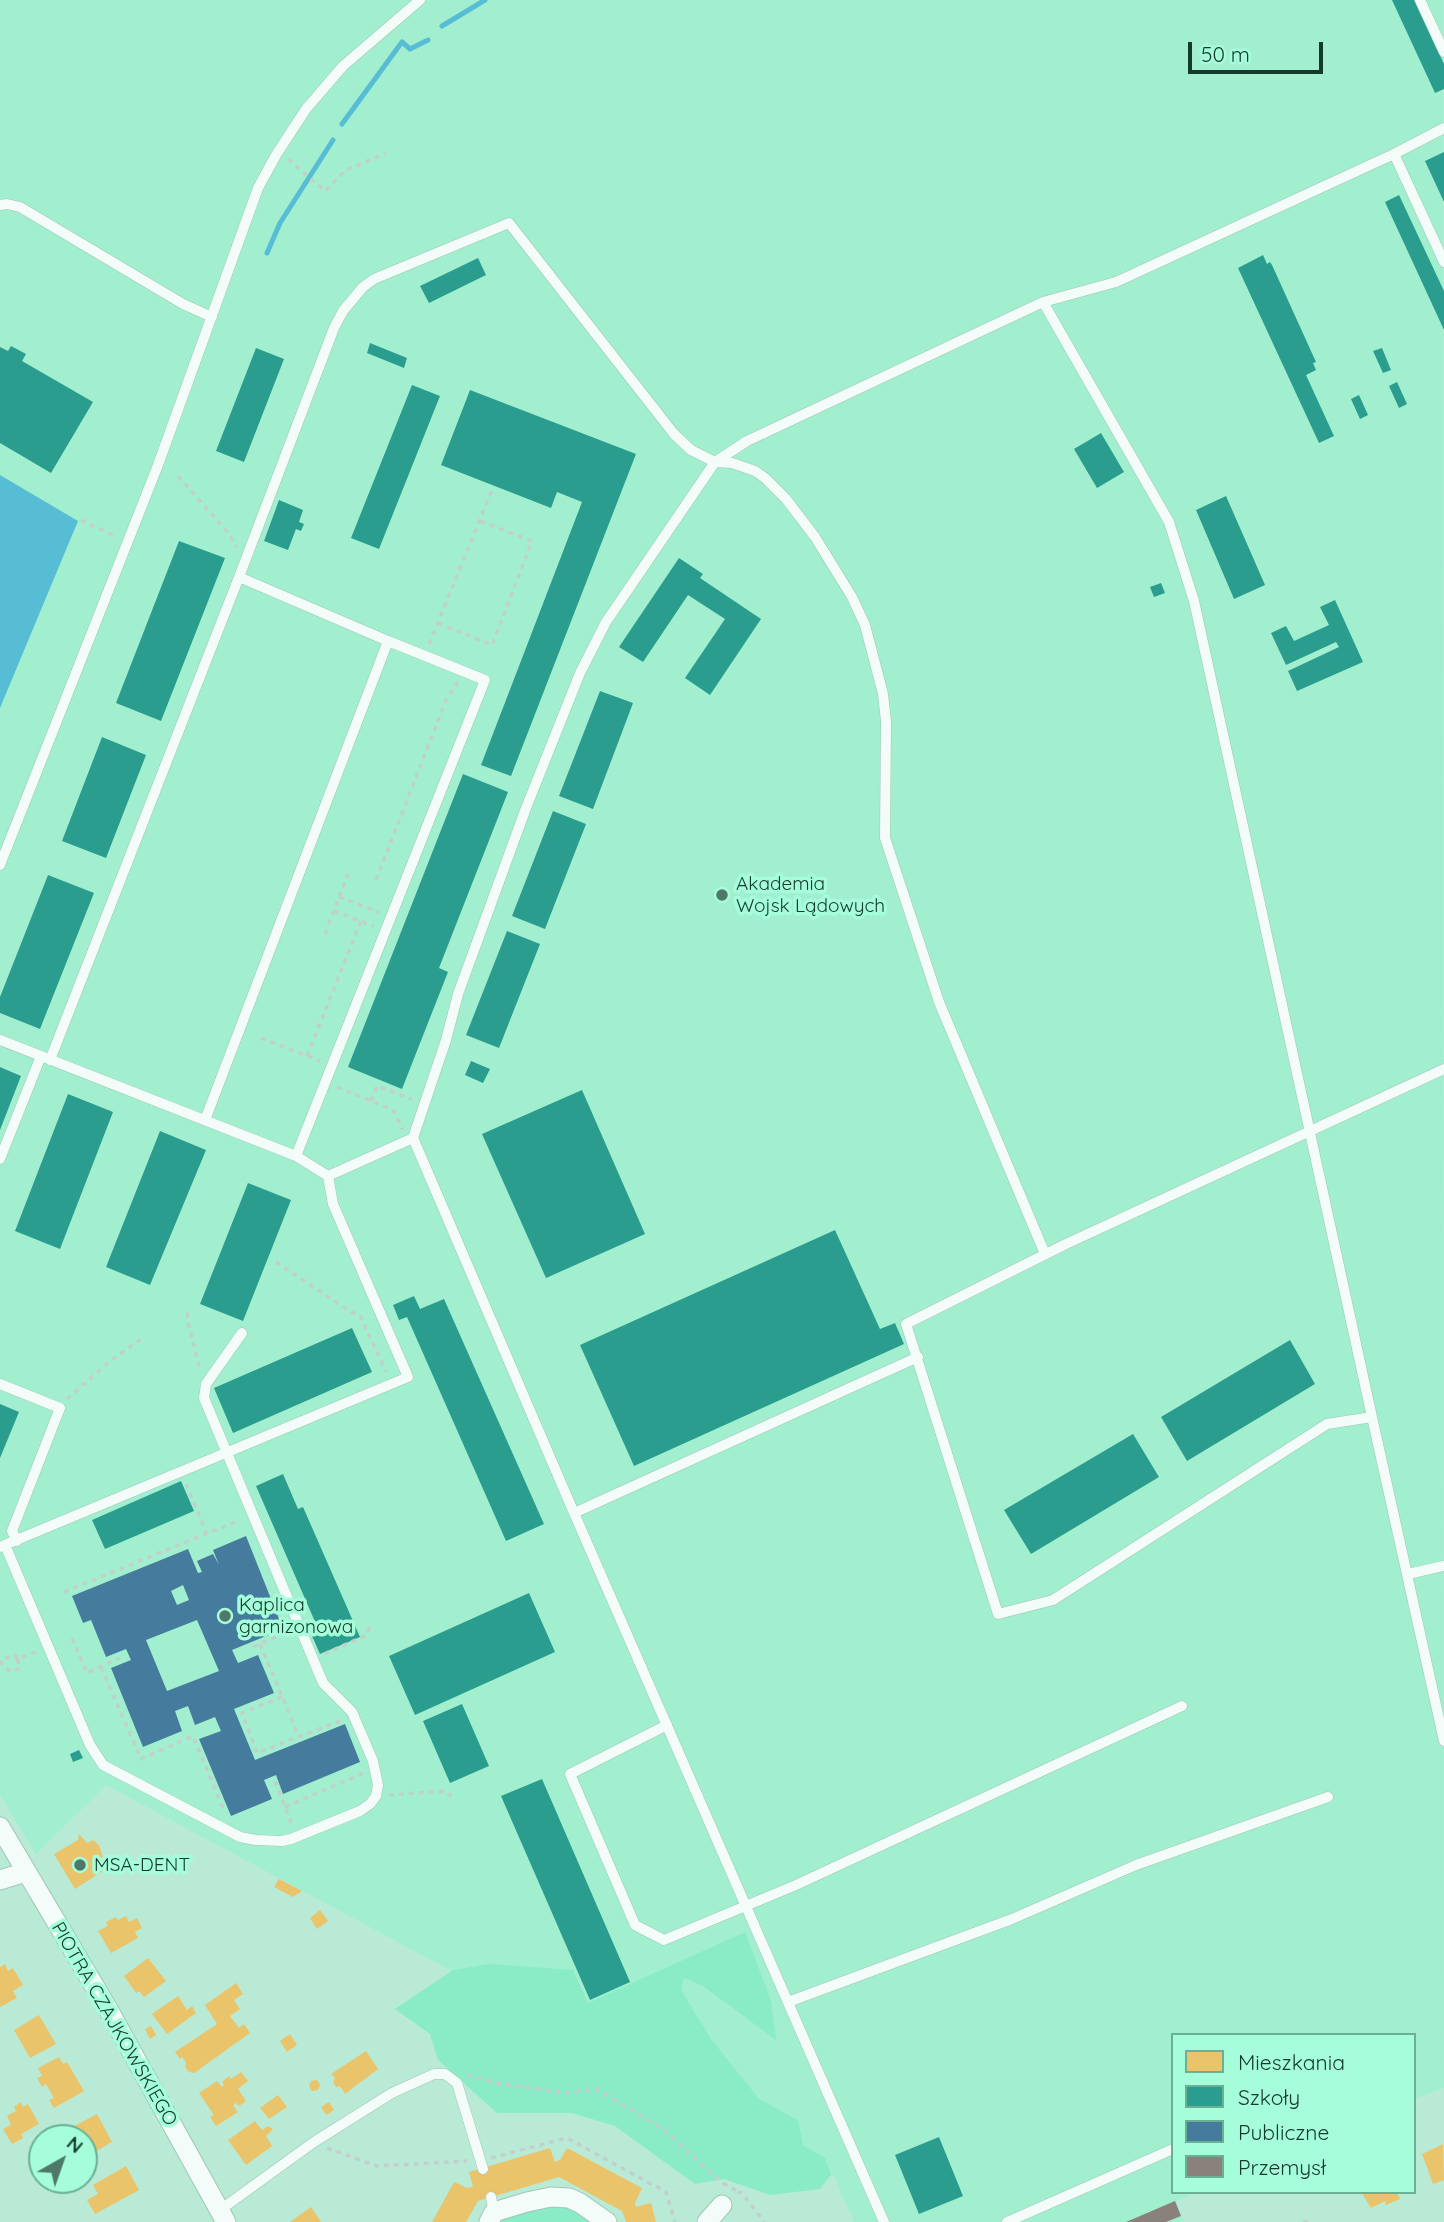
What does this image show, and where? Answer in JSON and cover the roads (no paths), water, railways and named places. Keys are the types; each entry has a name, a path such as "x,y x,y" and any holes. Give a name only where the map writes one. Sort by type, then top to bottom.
{"street":[{"name":"PIOTRA CZAJKOWSKIEGO","path":"0,1827 108,2009 223,2216"},
{"path":"0,1880 26,1872"},
{"path":"491,2210 551,2197 569,2199 589,2207 607,2222"},
{"path":"707,2222 722,2205"}],"lane":[{"path":"0,865 158,465 258,188 306,109 343,66 420,0"},
{"path":"1420,0 1444,52"},
{"path":"884,2222 413,1138 446,1040 458,994 526,808 580,673 606,622 715,462 747,441 1043,302 1116,282 1394,154 1444,128"},
{"path":"1394,154 1444,262"},
{"path":"0,205 20,207 183,304 212,317"},
{"path":"0,1159 45,1058 239,577 334,328 355,296 374,279 509,223 674,434 691,450 715,462 732,463 755,471 786,499 836,567 865,625 883,694 886,721 885,838 939,1002 1045,1254"},
{"path":"1043,302 1169,522 1196,612 1444,1741"},
{"path":"239,577 485,680 296,1156"},
{"path":"205,1121 387,641"},
{"path":"0,1040 296,1156 328,1176 333,1204 408,1377 391,1384 228,1453 181,1473 2,1546 49,1647 90,1745 103,1765 240,1837 282,1841 360,1811 370,1804 377,1791 377,1775 354,1716 345,1703 337,1699 323,1683 228,1453 204,1398 206,1384 242,1333"},
{"path":"1372,1417 1327,1424 1053,1600 998,1614 906,1324 1045,1254 1444,1069"},
{"path":"328,1176 413,1138"},
{"path":"574,1513 918,1357"},
{"path":"0,1384 60,1409 12,1531 17,1541"},
{"path":"1408,1574 1444,1566"},
{"path":"667,1725 570,1774 635,1925 664,1940 796,1885 1182,1706"},
{"path":"788,2002 1012,1919 1136,1865 1328,1797"},
{"path":"223,2216 314,2143 392,2093 434,2074 445,2074 457,2083 482,2165"},
{"path":"1007,2222 1171,2150"}],"water":[{"path":"0,475 78,521 0,708"}],"waterway":[{"path":"442,26 485,0"},
{"path":"342,124 402,42 410,49 428,40"},
{"path":"267,253 280,223 333,140"}],"place":[{"name":"Akademia Wojsk Lądowych","path":"722,895"},
{"name":"Kaplica garnizonowa","path":"225,1616"},
{"name":"MSA-DENT","path":"80,1865"}]}
